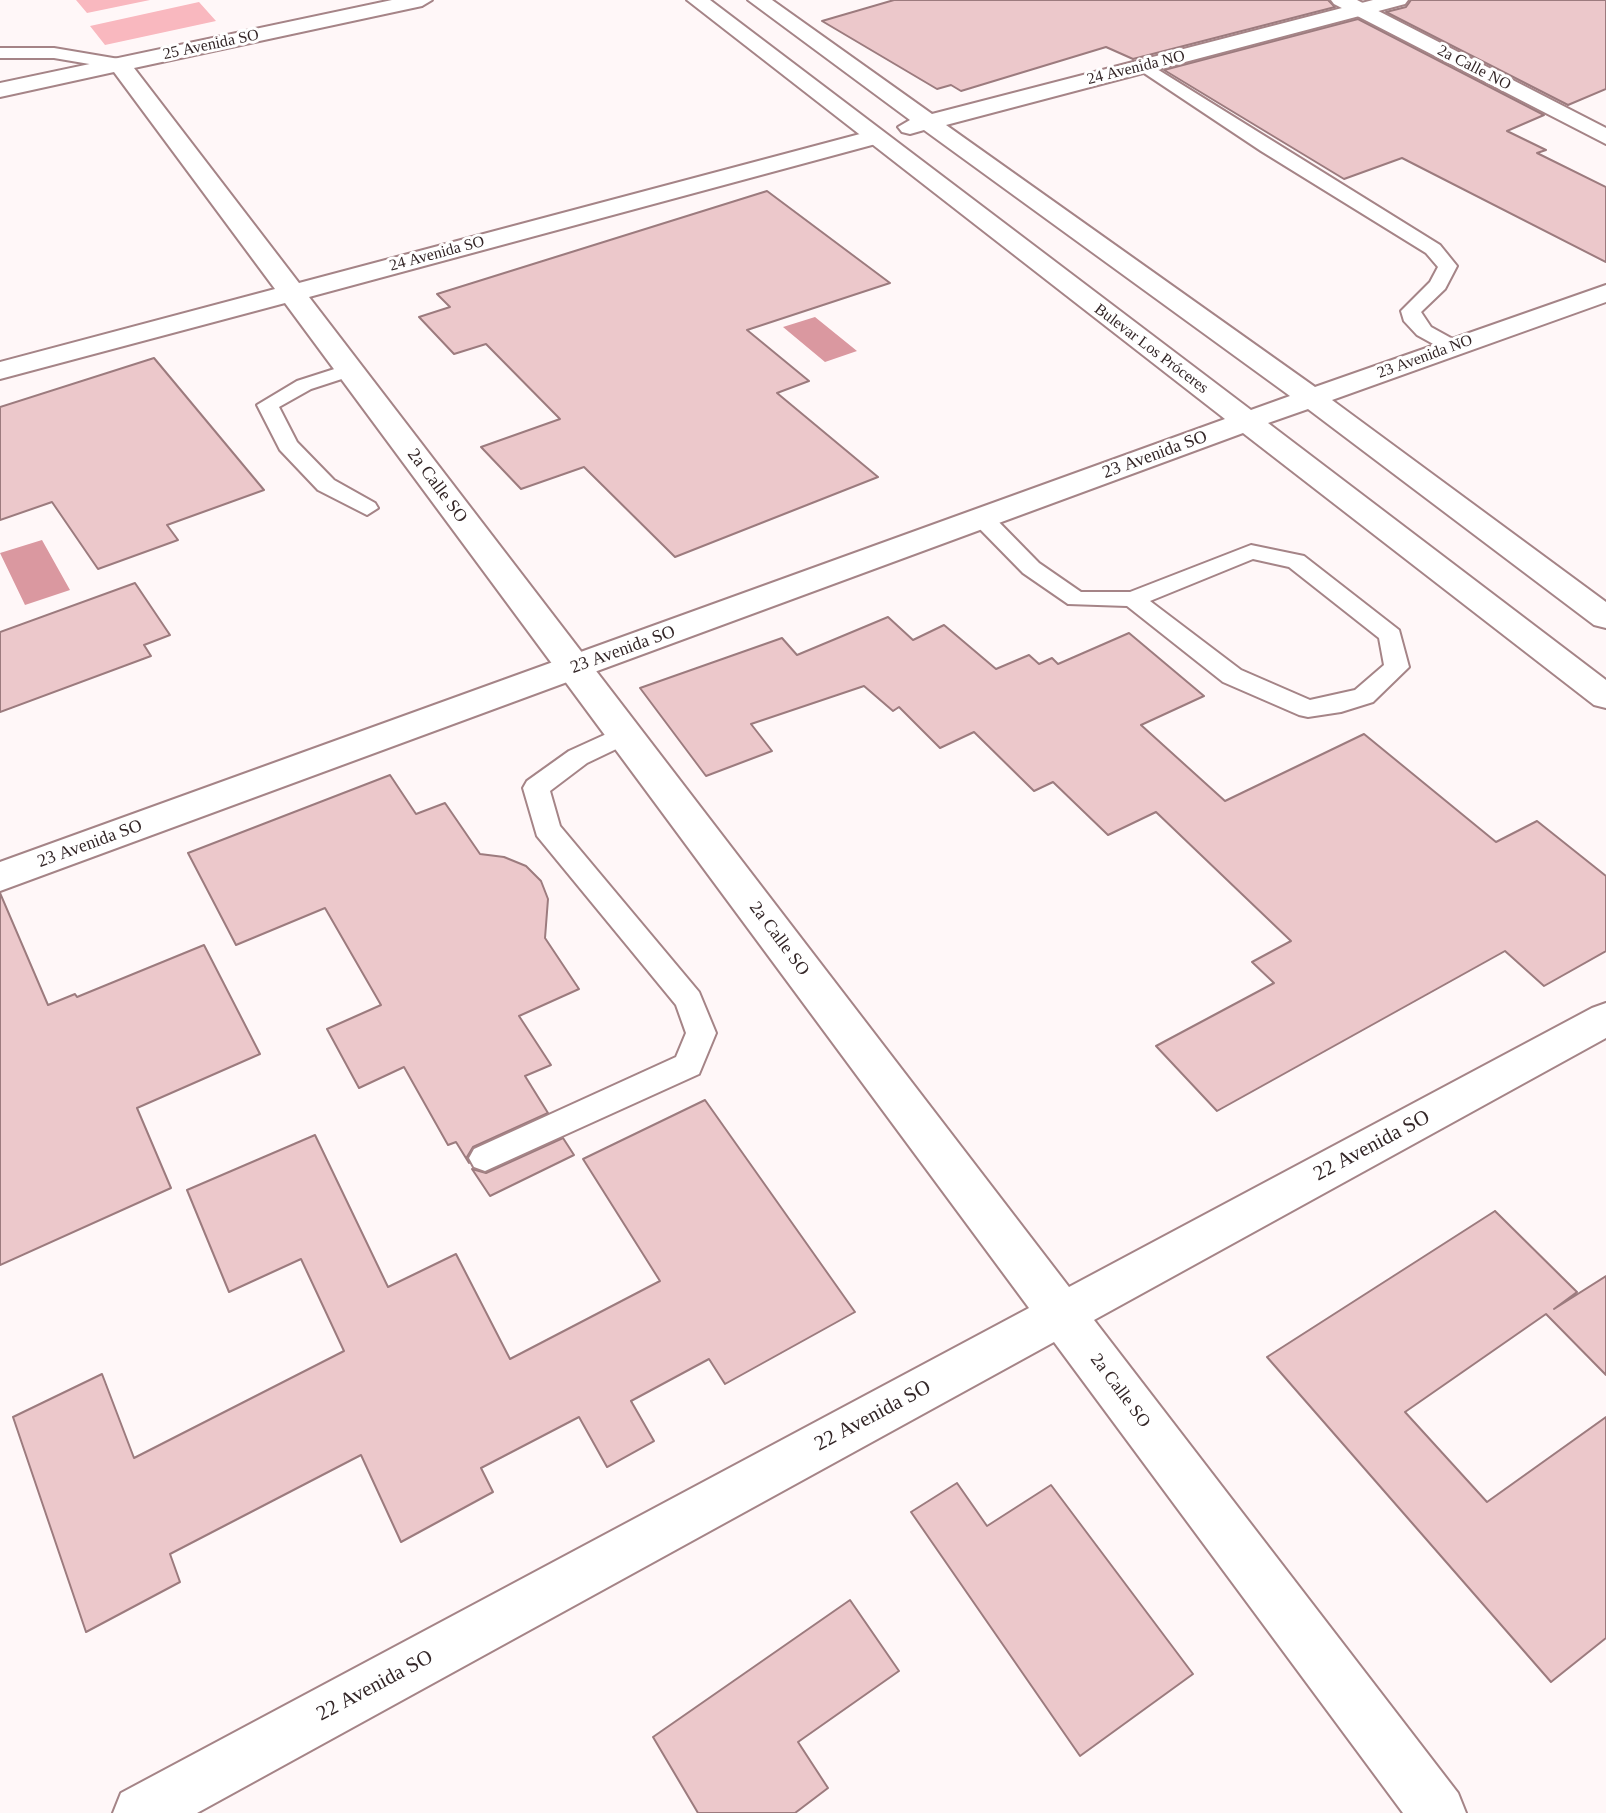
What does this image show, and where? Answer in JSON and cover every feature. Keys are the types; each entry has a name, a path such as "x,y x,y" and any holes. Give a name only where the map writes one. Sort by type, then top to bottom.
{"street":[{"name":"25 Avenida SO","path":"0,90 422,0"},
{"name":"Bulevar Los Próceres","path":"697,0 1606,697"},
{"path":"758,0 1312,400 1606,618"},
{"name":"24 Avenida NO","path":"875,137 1144,66 1351,5 1398,0"},
{"name":"2a Calle NO","path":"1351,5 1606,137"},
{"name":"2a Calle SO","path":"119,64 1438,1813"},
{"name":"24 Avenida SO","path":"0,370 875,137"},
{"name":"23 Avenida NO","path":"1245,422 1606,293"},
{"name":"23 Avenida SO","path":"0,877 1245,422"},
{"name":"22 Avenida SO","path":"141,1813 1606,1019"}],"lane":[{"path":"0,53 54,53 119,64"},
{"path":"1144,66 1267,147 1433,249 1448,266 1438,285 1411,310 1414,321 1424,331 1453,347"},
{"path":"350,370 304,385 267,405 288,445 326,485 367,508"},
{"path":"982,518 1031,568 1076,599 1133,599 1251,552 1296,561 1390,635 1398,667 1364,696 1341,704 1308,709 1232,676 1133,599"},
{"path":"485,1158 688,1065 701,1033 690,1000 547,829 536,789 578,757 624,735"}],"shaded area":[{"path":"76,0 150,0 87,13"},
{"path":"199,2 216,21 105,45 90,26"},
{"path":"815,317 857,351 825,362 783,327"},
{"path":"42,540 70,590 25,605 0,553"}],"building":[{"path":"894,0 1328,0 1335,7 1133,59 1106,47 961,91 951,85 937,89 822,21"},
{"path":"1411,0 1606,0 1606,89 1568,105 1386,12 1406,7"},
{"path":"1358,19 1544,115 1507,131 1546,150 1537,153 1606,187 1606,262 1402,158 1344,179 1164,70"},
{"path":"767,191 890,283 747,330 809,381 777,393 878,477 675,557 584,467 521,489 481,447 560,419 486,344 454,354 419,317 450,307 437,294"},
{"path":"154,358 264,490 167,525 178,540 98,569 52,502 0,520 0,407"},
{"path":"135,583 170,635 144,645 151,656 0,712 0,632"},
{"path":"888,617 913,640 944,625 996,669 1029,655 1039,664 1052,658 1058,664 1129,633 1204,696 1141,725 1225,801 1364,734 1496,842 1537,821 1606,876 1606,951 1544,986 1505,951 1217,1111 1156,1046 1274,983 1252,962 1291,941 1156,812 1108,835 1053,782 1034,791 974,732 940,748 899,707 893,711 864,686 751,724 772,751 706,776 640,688 782,638 797,655"},
{"path":"390,775 416,814 445,803 480,854 504,857 526,866 541,881 548,899 545,938 579,989 519,1016 551,1065 525,1076 548,1113 473,1147 467,1157 469,1163 456,1142 448,1145 404,1067 359,1088 327,1029 381,1005 325,908 236,945 188,853"},
{"path":"0,893 48,1005 75,994 77,997 204,945 260,1054 137,1108 171,1188 0,1265"},
{"path":"705,1100 855,1312 725,1384 709,1359 631,1401 654,1441 607,1467 579,1417 481,1468 493,1492 401,1542 361,1455 170,1554 180,1582 86,1632 13,1417 102,1374 134,1458 344,1351 301,1259 229,1292 187,1190 315,1135 388,1287 456,1254 510,1359 660,1281 583,1159"},
{"path":"563,1138 574,1155 490,1196 472,1169 486,1173"},
{"path":"1495,1211 1577,1292 1554,1309 1606,1276 1606,1375 1546,1314 1405,1412 1487,1502 1606,1417 1606,1638 1551,1682 1267,1357"},
{"path":"957,1483 987,1526 1051,1485 1193,1674 1080,1756 911,1512"},
{"path":"850,1600 899,1671 798,1742 828,1788 795,1813 698,1813 653,1737"}]}
